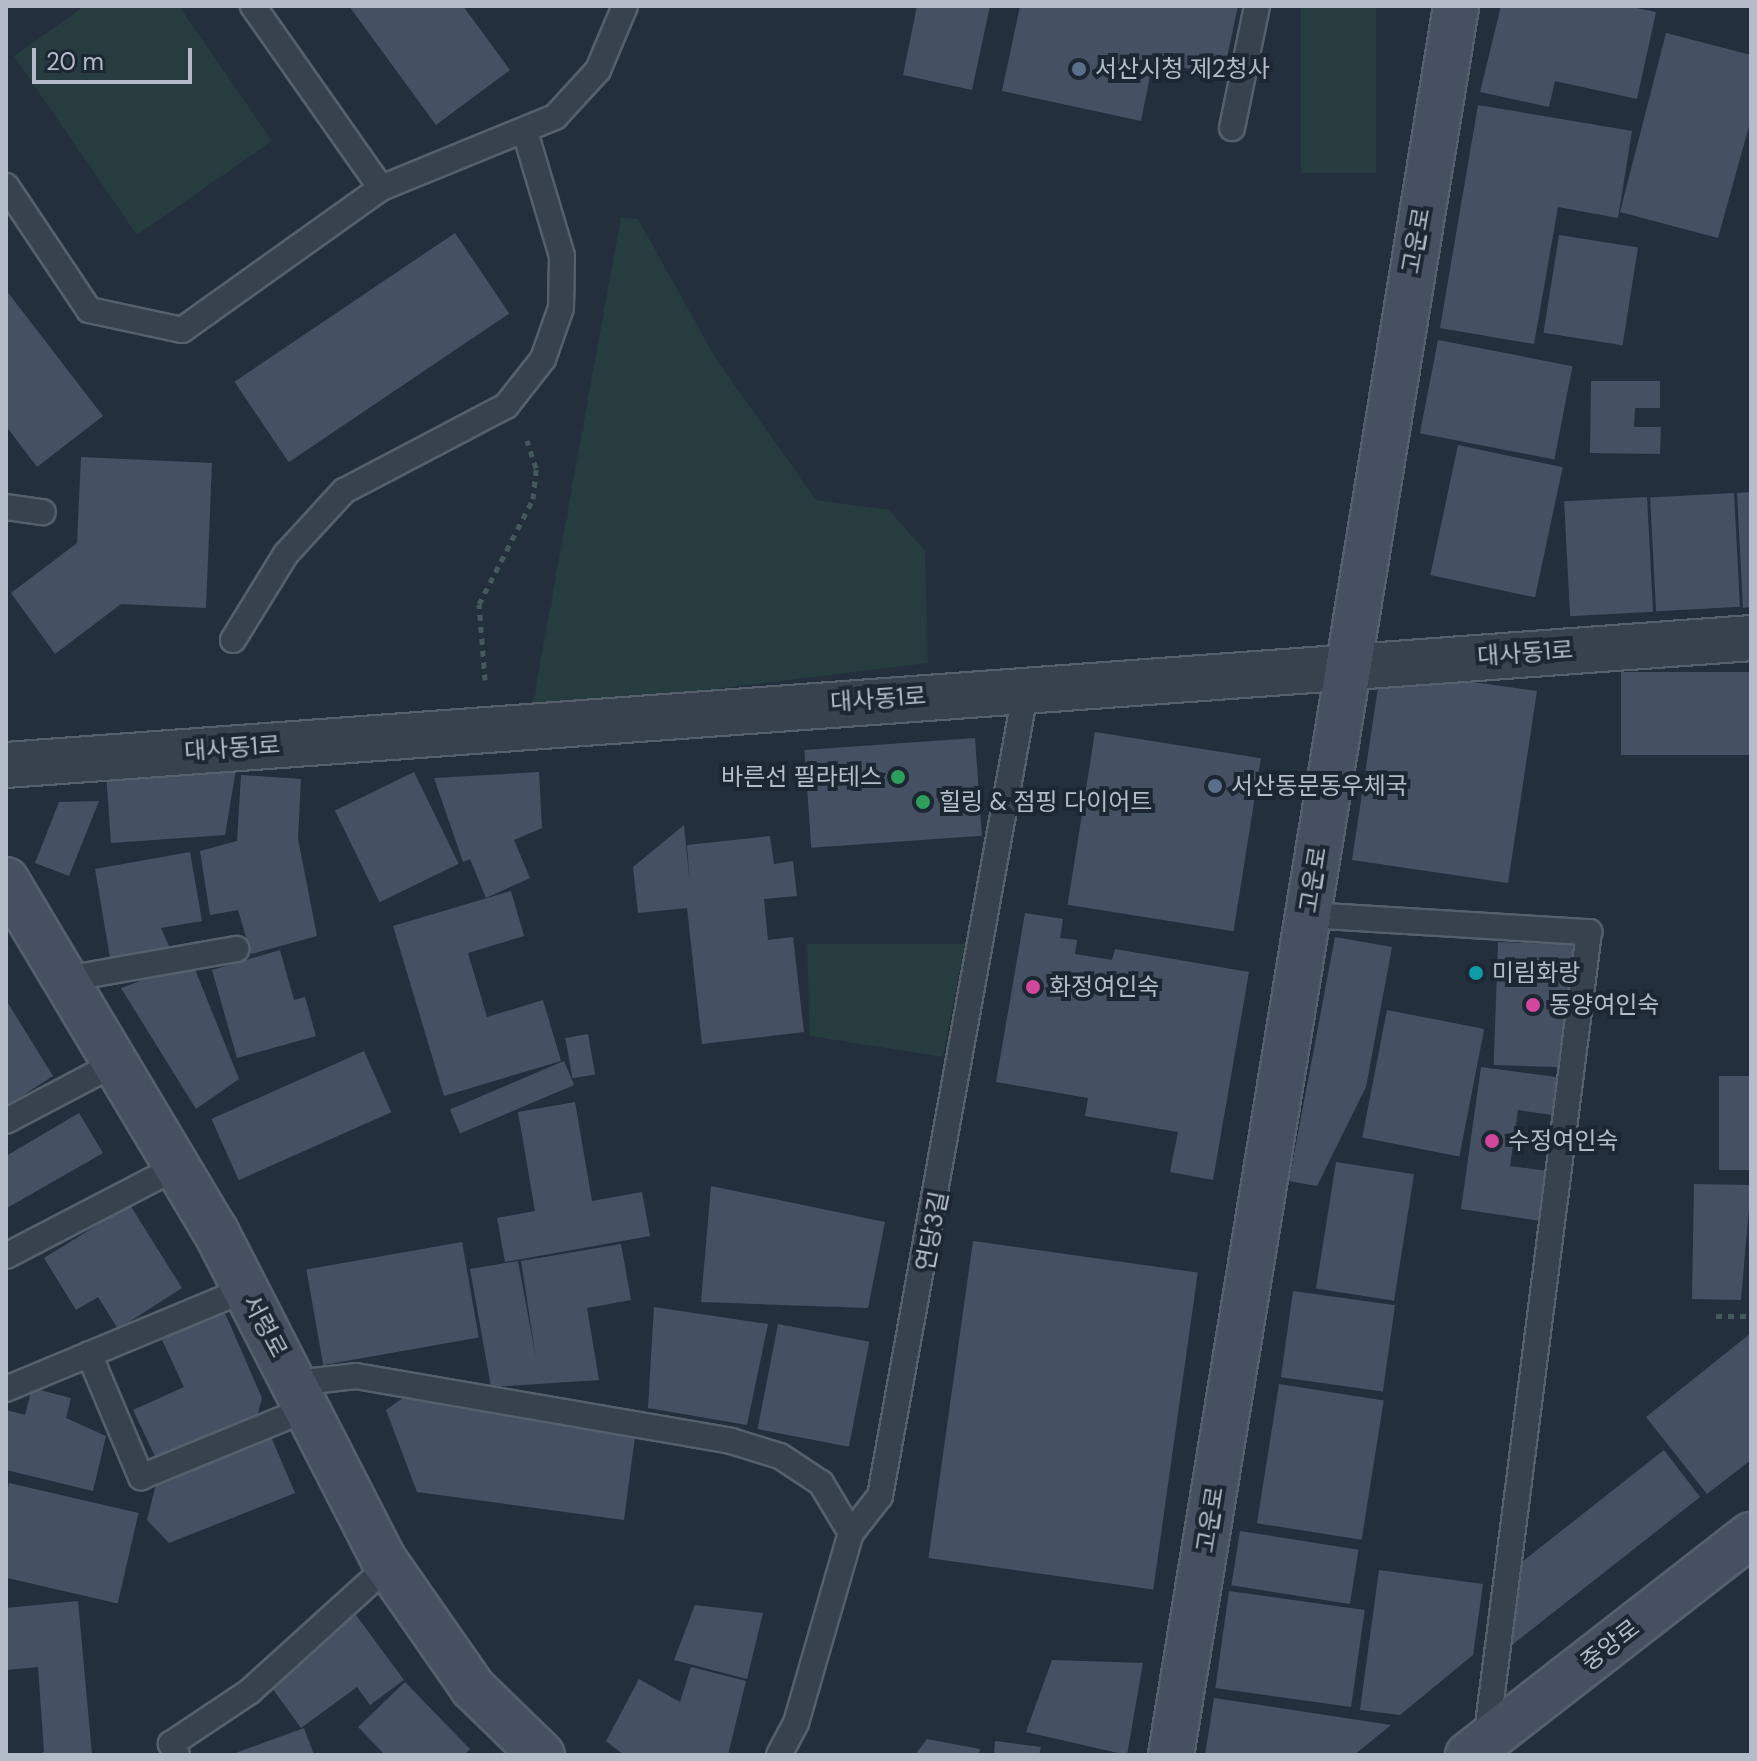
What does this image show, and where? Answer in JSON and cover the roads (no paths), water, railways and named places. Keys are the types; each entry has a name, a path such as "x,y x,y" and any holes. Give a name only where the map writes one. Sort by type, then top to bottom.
{"street":[{"name":"고운로","path":"1171,1755 1456,6"},
{"name":"대사동1로","path":"6,765 1348,664 1751,638"},
{"name":"서령로","path":"6,880 179,1166 246,1289 388,1566 473,1688 542,1755"},
{"name":"중앙로","path":"1477,1748 1751,1535"}],"lane":[{"path":"253,6 381,188"},
{"path":"6,186 89,310 182,330 381,188 526,135 555,117 598,70 625,6"},
{"path":"1232,128 1257,6"},
{"path":"233,640 286,554 344,491 506,406 551,346 562,291 559,241 526,135"},
{"path":"6,507 43,512"},
{"name":"연당3길","path":"779,1755 796,1723 851,1533 880,1496 1026,688"},
{"path":"1308,915 1589,932 1477,1748"},
{"path":"66,979 236,949"},
{"path":"6,1121 116,1063"},
{"path":"6,1256 179,1166"},
{"path":"6,1389 246,1289"},
{"path":"89,1354 141,1477 301,1396 356,1376 731,1441 780,1456 821,1483 851,1533"},
{"path":"177,1755 171,1744 249,1692 388,1566"}],"place":[{"name":"서산시청 제2청사","path":"1079,69"},
{"name":"바른선 필라테스","path":"898,777"},
{"name":"서산동문동우체국","path":"1215,786"},
{"name":"힐링 & 점핑 다이어트","path":"923,802"},
{"name":"미림화랑","path":"1476,973"},
{"name":"화정여인숙","path":"1033,987"},
{"name":"동양여인숙","path":"1533,1005"},
{"name":"수정여인숙","path":"1492,1141"}]}
